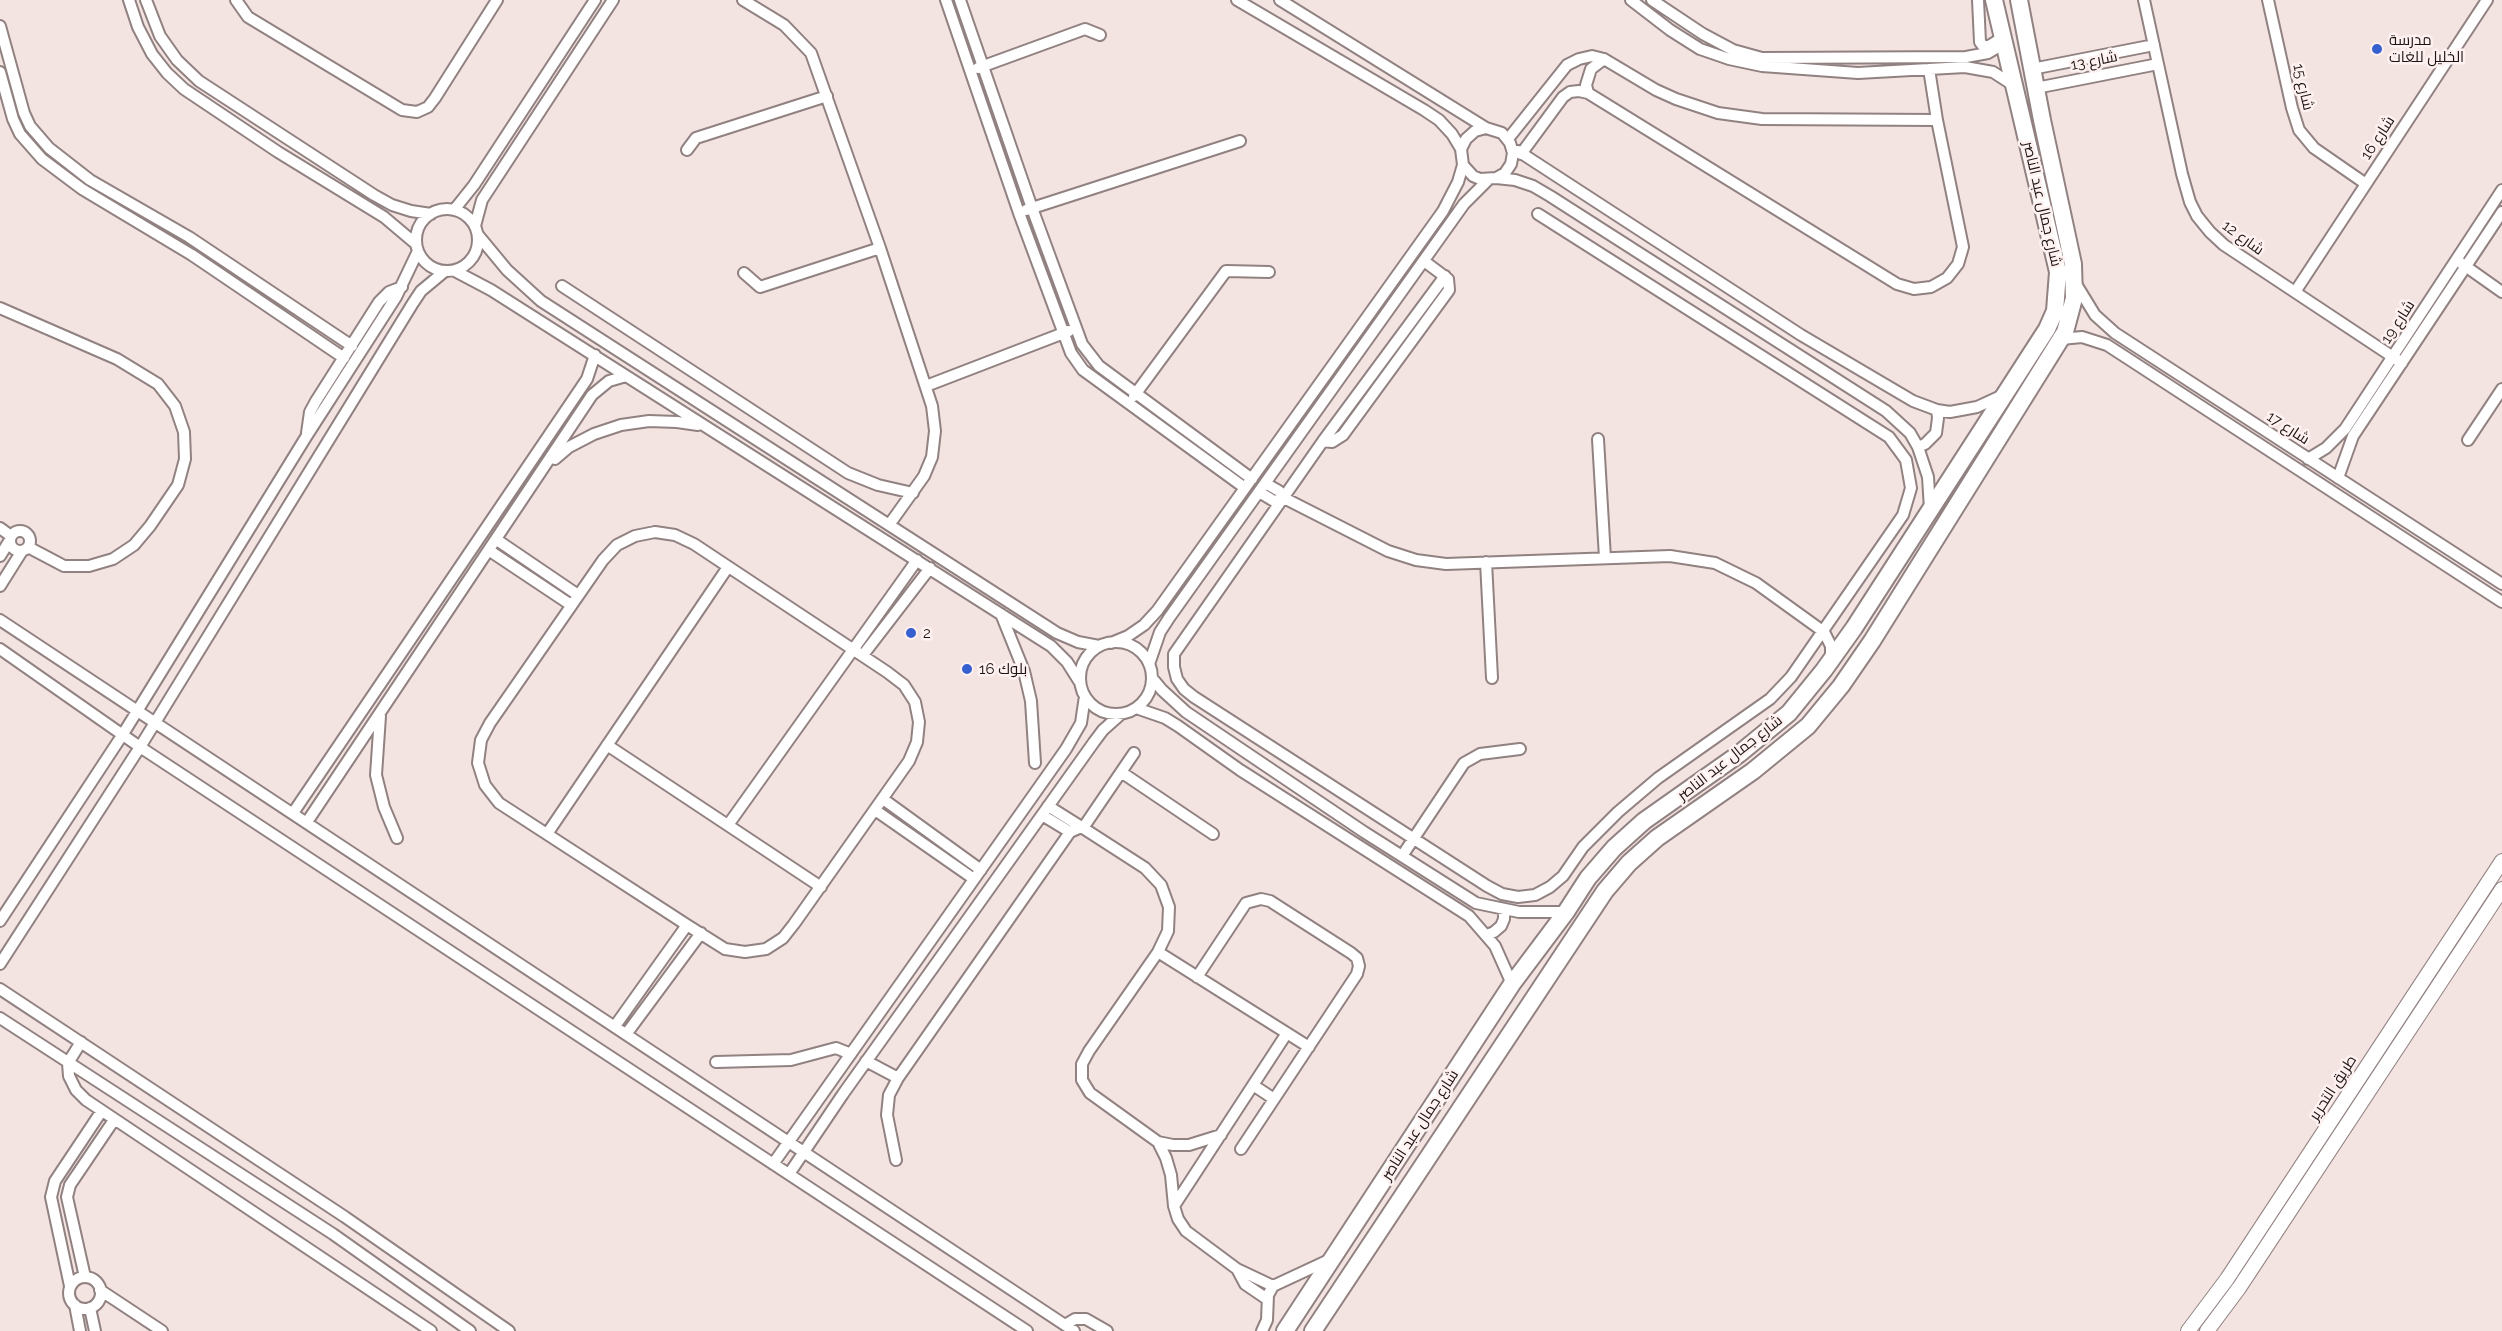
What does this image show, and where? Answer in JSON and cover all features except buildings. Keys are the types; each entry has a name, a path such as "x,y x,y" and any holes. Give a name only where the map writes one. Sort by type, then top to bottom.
{"main road":[{"name":"شارع جمال عبد الناصر","path":"1285,1331 1512,984 1566,912 1588,878 1614,848 1644,821 1739,754 1789,713 1854,628 2047,329 2055,311 2058,291 2055,252 2002,41 1994,0"},
{"name":"شارع جمال عبد الناصر","path":"1313,1331 1605,891 1629,862 1657,838 1753,771 1808,726 1841,686 2061,339 2070,316 2074,281 2071,252 2019,0"},
{"path":"1420,1125 1425,1136 1432,1140 1440,1140"},
{"path":"1396,1161 1412,1163 1419,1172"}],"street":[{"path":"129,0 138,27 152,54 166,73 184,89 278,152 384,217 417,247 424,261 434,268 450,271 491,290 1051,646 1067,662 1079,681 1084,696 1081,723 1077,731 773,1164"},
{"path":"146,0 160,36 177,60 199,81 392,205 431,214"},
{"path":"236,0 248,17 402,110 417,112 428,107 435,98 497,0"},
{"path":"454,210 474,185 595,0"},
{"path":"0,964 140,747 417,297 432,280 465,266 474,257 478,246 477,231 482,200 613,0"},
{"path":"743,0 784,25 811,53 926,386 935,431 932,457 924,476 889,525"},
{"path":"946,0 1019,213 1071,352 1083,370 1128,404 1249,484"},
{"path":"960,0 1082,344 1092,358 1249,484"},
{"path":"0,921 138,711 306,437 402,287 417,247 417,232 431,214 439,211 454,210 466,216 507,270 541,301 1058,633 1078,642 1099,646 1128,636 1144,625 1157,611 1249,484 1443,212 1458,182 1463,165 1461,149 1452,134 1439,120 1237,0"},
{"path":"1280,0 1486,128"},
{"path":"1631,0 1670,30 1700,49 1729,59 1762,66 1858,73 1929,69 1966,62 1988,53 2002,41"},
{"path":"1652,0 1703,34 1762,58 1966,62 1993,72 2014,86"},
{"path":"1978,0 1980,42 1983,46 1989,46 2002,41"},
{"name":"شارع 12","path":"2144,0 2184,184 2197,216 2224,245 2397,360"},
{"name":"شارع 15","path":"2268,0 2299,130 2314,148 2366,184"},
{"name":"شارع 16","path":"2295,292 2487,0"},
{"path":"0,26 24,113 30,126 49,148 90,180 189,237 352,346"},
{"path":"970,71 1085,29 1100,35"},
{"name":"شارع 13","path":"2032,69 2154,45"},
{"path":"1509,141 1567,65 1585,57 1604,58 1656,90 1718,113 1762,119 1937,120"},
{"path":"1588,93 1586,85 1591,69 1604,58"},
{"path":"1858,73 1860,59"},
{"name":"شارع 13","path":"2036,88 2158,64"},
{"path":"1521,154 1563,97 1570,92 1588,93 1897,284 1914,289 1932,287 1947,278 1958,264 1963,247 1929,69"},
{"path":"0,72 13,119 30,147 82,189 192,255 344,358"},
{"path":"687,150 696,138 827,96"},
{"path":"1531,111 1545,121"},
{"path":"1461,149 1466,139 1475,131 1486,128 1495,129 1521,154 1801,335 1912,401 1936,410 1964,411 2004,395"},
{"path":"1019,213 1239,141"},
{"path":"1149,664 1153,648 1169,618 1464,204 1492,179 1505,173 1511,164 1513,153 1509,141"},
{"path":"1463,165 1473,176 1515,180 1533,186 1892,416 1910,433 1918,447 1928,477 1930,509"},
{"name":"شارع 19","path":"2338,478 2353,436 2397,360 2461,263 2502,190"},
{"path":"108,204 114,194"},
{"name":"شارع 19","path":"2461,263 2502,212"},
{"path":"1424,261 1444,276 1323,441 1174,654 1175,673 1184,689 1194,697 1414,840 1502,894 1518,897 1535,895 1563,876 1583,847 1626,805 1658,778 1770,699 1791,677 1903,515 1910,497 1911,478 1906,459 1889,437 1538,214"},
{"path":"1594,249 1605,231"},
{"path":"744,273 760,286 880,248"},
{"path":"2461,263 2502,292"},
{"path":"1128,404 1226,271 1269,272"},
{"name":"شارع 17","path":"2074,281 2087,304 2104,325 2502,584"},
{"path":"562,286 848,473 878,486 913,493"},
{"path":"306,437 310,412 383,297 402,287"},
{"path":"0,308 117,359 159,384 175,406 184,432 185,459 178,485 150,526 134,545 113,559 89,566 64,566 25,549 12,547 10,538 0,528"},
{"path":"2103,343 2101,335 2104,325"},
{"path":"926,386 1076,329"},
{"name":"شارع 17","path":"2061,339 2082,337 2103,343 2502,602"},
{"path":"293,813 587,379 595,355"},
{"name":"شارع 19","path":"2308,459 2326,447 2345,429 2397,360"},
{"path":"1818,392 1828,374"},
{"path":"307,822 490,551 592,394 609,381 626,376"},
{"path":"2468,440 2502,388"},
{"path":"1918,447 1925,444 1936,433 1938,418 1936,410"},
{"path":"547,465 569,447 594,434 621,425 668,421 705,427"},
{"path":"1598,439 1605,558"},
{"path":"809,492 818,479"},
{"path":"1262,488 1274,501 1284,498 1388,551 1407,557 1446,564 1671,556 1715,563 1756,583 1824,632 1836,634 1854,628"},
{"path":"0,556 14,532 24,531 30,538 0,586"},
{"path":"655,532 675,535 694,544 728,567 863,655 904,685 915,702 920,722 917,742 909,761 783,938 766,949 745,952 725,949 499,803 485,785 478,763 481,740 490,723 603,560 617,545 635,536 655,532"},
{"path":"497,540 575,600"},
{"path":"490,551 575,600"},
{"path":"728,825 852,648 917,560"},
{"path":"1486,562 1492,678"},
{"path":"547,834 728,567"},
{"path":"863,655 930,568"},
{"path":"1001,614 1024,671 1031,701 1035,764"},
{"path":"0,620 627,1033 1069,1328 1075,1319 1086,1319 1107,1331"},
{"path":"1824,632 1831,646 1831,660"},
{"path":"789,1174 866,1061 1103,730 1121,714 1136,708 1148,695 1152,678 1149,664 1142,654 1122,643 1111,643"},
{"path":"1079,681 1084,661 1099,646"},
{"path":"0,649 140,747 1028,1331"},
{"path":"172,655 191,664"},
{"path":"1152,678 1173,702 1186,712 1476,903 1504,911 1566,912"},
{"path":"1084,696 1098,710 1109,714 1121,714"},
{"path":"1136,708 1158,715 1178,726 1268,788 1469,916 1502,958 1512,984"},
{"path":"381,712 376,775 384,807 397,838"},
{"path":"607,745 821,887"},
{"path":"1402,856 1464,763 1480,754 1520,749"},
{"path":"896,1160 887,1115 889,1095 898,1078 1070,832 1083,828 1134,753"},
{"path":"323,768 337,777"},
{"path":"1121,772 1213,834"},
{"path":"883,799 977,874"},
{"path":"875,810 977,874"},
{"path":"1045,811 1083,828 1145,868 1161,885 1169,907 1168,931 1158,952 1082,1064 1082,1080 1090,1093 1158,1142 1189,1145 1221,1135"},
{"path":"1045,811 1070,832"},
{"name":"طريق التحرير","path":"2188,1331 2227,1279 2502,861"},
{"name":"طريق التحرير","path":"2207,1331 2239,1288 2502,889"},
{"path":"1197,977 1246,903 1262,899 1286,911 1357,958 1358,974 1241,1149"},
{"path":"1486,935 1501,926 1504,911"},
{"path":"615,1026 687,925"},
{"path":"627,1033 701,933"},
{"path":"1158,952 1309,1047"},
{"path":"0,989 345,1217 509,1331"},
{"path":"0,1018 333,1234 470,1331"},
{"path":"1174,1206 1287,1033"},
{"path":"81,1042 68,1063 69,1076 76,1090 101,1112 431,1331"},
{"path":"716,1062 785,1061 836,1048 851,1054"},
{"path":"866,1061 898,1078"},
{"path":"829,1084 843,1094"},
{"path":"1253,1085 1274,1099"},
{"path":"80,1331 75,1305 69,1297 70,1286 51,1197 55,1181 101,1112"},
{"path":"85,1277 67,1197 70,1185 114,1120"},
{"path":"1158,1142 1171,1175 1174,1206 1178,1219 1186,1231 1237,1269 1273,1286"},
{"path":"75,1149 88,1158"},
{"path":"333,1234 345,1217"},
{"path":"1262,1331 1267,1320 1267,1299 1273,1286 1334,1257"},
{"path":"1237,1269 1245,1284 1267,1299"},
{"path":"70,1286 76,1279 85,1277 95,1281 100,1290 162,1331"},
{"path":"75,1305 90,1308 99,1301 100,1290"},
{"path":"90,1308 95,1331"}],"place":[{"name":"مدرسة الخليل للغات","path":"2377,49"},
{"name":"2","path":"911,633"},
{"name":"بلوك 16","path":"967,669"}]}
